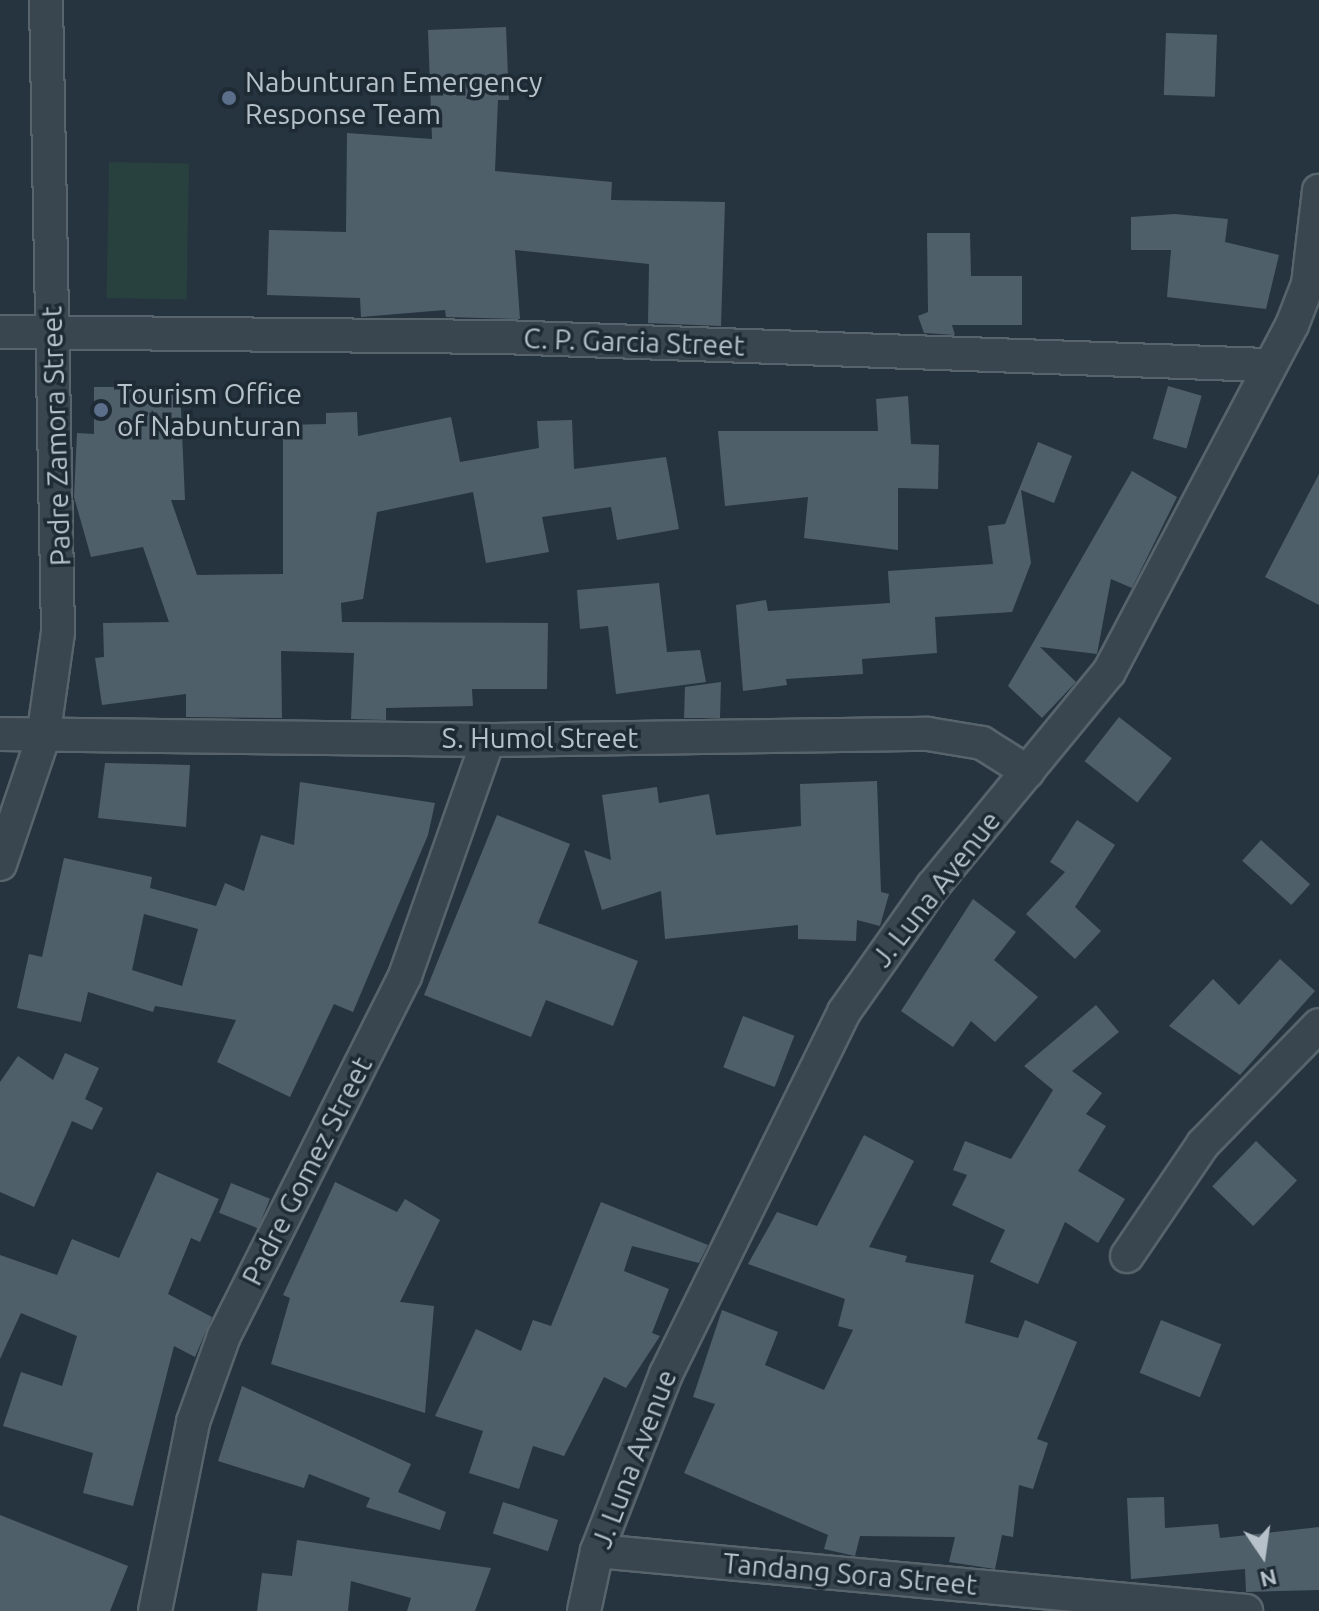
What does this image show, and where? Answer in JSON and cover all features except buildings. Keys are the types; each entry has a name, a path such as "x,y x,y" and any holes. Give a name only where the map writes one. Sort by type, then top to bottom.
{"street":[{"name":"Padre Zamora Street","path":"0,864 43,738 61,581 52,333 46,0"},
{"name":"J. Luna Avenue","path":"584,1611 597,1551 666,1374 844,1012 933,886 1109,672 1184,539 1267,365 1306,326 1319,191"},
{"name":"C. P. Garcia Street","path":"0,332 502,337 1267,365"},
{"name":"S. Humol Street","path":"0,734 43,738 488,740 928,734 982,743 1028,772"},
{"name":"Padre Gomez Street","path":"155,1611 193,1422 224,1336 405,976 488,740"},
{"path":"1127,1256 1203,1144 1319,1025"},
{"name":"Tandang Sora Street","path":"597,1551 1246,1611"}],"green space":[{"path":"109,162 189,163 187,299 107,298"}],"place":[{"name":"Nabunturan Emergency Response Team","path":"229,98"},
{"name":"Tourism Office of Nabunturan","path":"101,410"}]}
